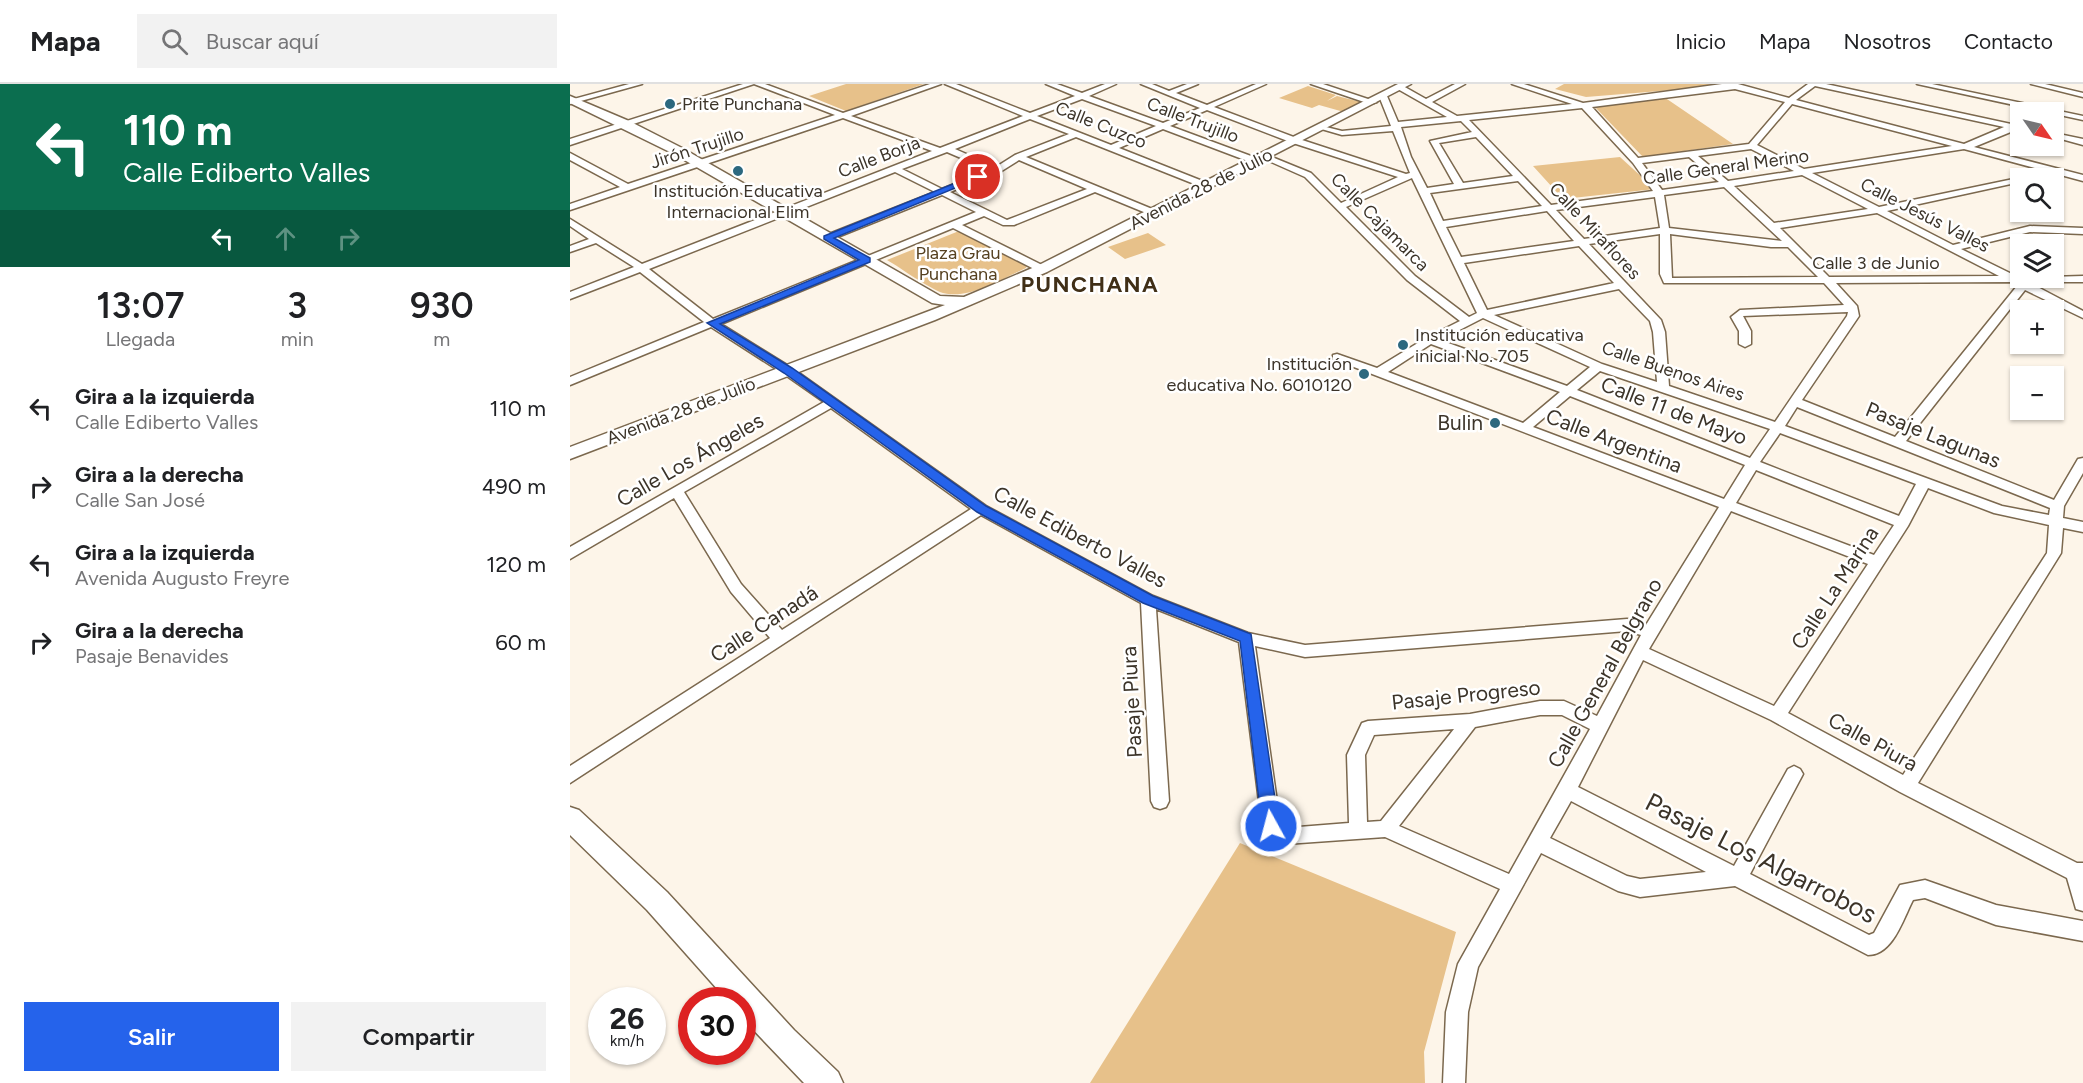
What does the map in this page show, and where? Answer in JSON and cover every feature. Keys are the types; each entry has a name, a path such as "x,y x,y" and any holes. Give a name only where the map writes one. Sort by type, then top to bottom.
{"main road":[{"name":"Avenida 28 de Julio","path":"570,445 967,301 1042,269 1403,86"},
{"path":"572,100 629,124 703,164 937,300 967,301"},
{"name":"Avenida 28 de Julio","path":"570,453 949,302 992,289"},
{"path":"570,818 657,901 783,1041 827,1083"}],"street":[{"path":"572,100 638,84"},
{"path":"570,142 751,84"},
{"path":"758,84 997,170"},
{"name":"Jirón Trujillo","path":"570,207 938,84"},
{"name":"Calle Cuzco","path":"949,84 1032,115 1206,186"},
{"name":"Calle Trujillo","path":"1050,84 1164,127 1260,159"},
{"name":"Calle Borja","path":"570,296 1112,84"},
{"path":"1145,84 1296,141 1410,176"},
{"path":"1170,93 1194,84"},
{"path":"1112,148 1262,84"},
{"path":"1428,101 1461,84"},
{"path":"1516,84 1584,104 1636,161 1659,193 1665,230"},
{"path":"1541,91 1555,84"},
{"path":"1726,84 1739,85 2046,168"},
{"path":"1636,161 1752,146 1791,100 1814,84 2010,126"},
{"path":"1921,84 2037,97 2083,95"},
{"path":"2035,84 2037,97"},
{"path":"1321,85 1378,99 1398,126 1410,176 1424,191 1483,314"},
{"path":"1322,128 1342,133 1739,85"},
{"name":"Calle Miraflores","path":"1403,86 1460,118 1478,134 1655,320 1659,332 1663,386"},
{"path":"2037,97 2083,118"},
{"name":"Calle General Merino","path":"1439,225 1728,184 1969,146 2010,130"},
{"path":"827,238 997,170 1018,157 1077,134"},
{"path":"1460,186 1434,141 1478,134"},
{"path":"2064,137 2083,142"},
{"name":"Calle Jesús Valles","path":"1752,146 2010,277"},
{"path":"1690,153 1728,184 1853,308"},
{"path":"570,156 628,188"},
{"path":"1018,157 1154,213"},
{"name":"Calle Cajamarca","path":"1260,159 1308,175 1411,278 1467,321"},
{"path":"894,168 1006,223 1014,222 1094,189"},
{"path":"2064,173 2083,178"},
{"path":"1338,207 1410,176"},
{"path":"1424,191 1521,178"},
{"path":"1772,226 1880,210 2010,181"},
{"path":"1317,183 1338,192"},
{"path":"1348,196 1358,200"},
{"path":"570,381 985,212"},
{"name":"Calle Ediberto Valles","path":"570,222 640,267 712,323 784,368 831,404 981,509 1148,600 1246,638 1305,651 1627,625 1650,632"},
{"path":"954,225 1042,269"},
{"path":"1953,248 2031,229 2083,231"},
{"path":"1456,261 1665,230 1771,244 1791,244"},
{"name":"Calle 3 de Junio","path":"1665,230 1665,274 1668,280 2010,281"},
{"path":"570,249 597,239"},
{"name":"Calle 3 de Junio","path":"2064,280 2083,279"},
{"path":"1378,373 1430,340 1483,314 1622,285"},
{"path":"1898,442 2013,288"},
{"name":"Calle Jesús Valles","path":"2031,288 2083,315"},
{"path":"1745,344 1745,331 1737,317 1740,313 1853,308"},
{"name":"Calle General Belgrano","path":"1454,1083 1456,1012 1468,964 1567,790 1650,632 1753,463 1853,316 1853,308"},
{"name":"Calle Buenos Aires","path":"1483,314 1598,366 1663,386 1999,510 2057,514 2083,527"},
{"name":"Calle 11 de Mayo","path":"1430,340 1569,391 1903,522"},
{"name":"Calle Argentina","path":"1337,357 1878,562"},
{"path":"1524,428 1598,366"},
{"name":"Pasaje Lagunas","path":"1794,401 1898,442 2057,514"},
{"name":"Calle Los Ángeles","path":"570,554 676,491 831,404"},
{"path":"1906,786 2054,553 2057,514 2083,462"},
{"name":"Calle La Marina","path":"1777,715 1878,562 1924,482"},
{"path":"676,491 736,588 779,638"},
{"name":"Calle Canadá","path":"570,775 981,509"},
{"name":"Pasaje Piura","path":"1148,600 1160,801"},
{"path":"1246,638 1271,826 1277,833 1286,836 1386,829 1514,886"},
{"name":"Calle Piura","path":"1640,652 1777,715 1906,786 2079,872"},
{"name":"Pasaje Progreso","path":"1358,831 1356,755 1368,728 1470,721 1540,708 1564,708 1601,726"},
{"path":"1386,829 1470,721"},
{"path":"1538,842 1625,885 1640,888 1738,877 1794,774"},
{"name":"Pasaje Los Algarrobos","path":"1567,790 1868,945 1875,945 1881,940 1907,892 1925,889 1996,915 2083,931"},
{"path":"2079,872 2083,902"}],"green space":[{"path":"846,84 924,84 846,111 809,96"},
{"path":"1564,84 1714,84 1722,86 1586,97 1555,89"},
{"path":"1308,86 1336,95 1327,101 1337,96 1361,102 1344,112 1319,105 1312,108 1279,98"},
{"path":"1664,97 1733,144 1643,157 1593,105"},
{"path":"1620,157 1655,189 1563,199 1533,166"},
{"name":"Plaza Grau Punchana","path":"959,231 1027,265 1026,268 975,291 953,294 943,293 930,287 887,260"},
{"path":"1148,233 1166,245 1125,259 1108,247"},
{"path":"1240,843 1456,932 1424,1052 1425,1083 1090,1083"}],"place":[{"name":"Prite Punchana","path":"670,104"},
{"name":"Institución Educativa Internacional Elim","path":"738,171"},
{"name":"Institución educativa inicial No. 705","path":"1403,345"},
{"name":"Institución educativa No. 6010120","path":"1364,374"},
{"name":"Bulin","path":"1495,423"}],"district":[{"name":"PUNCHANA","path":"1090,284"}],"route":[{"path":"978,177 827,238 866,260 712,323 788,371 831,404 981,509 1148,600 1246,638 1271,826"}]}
